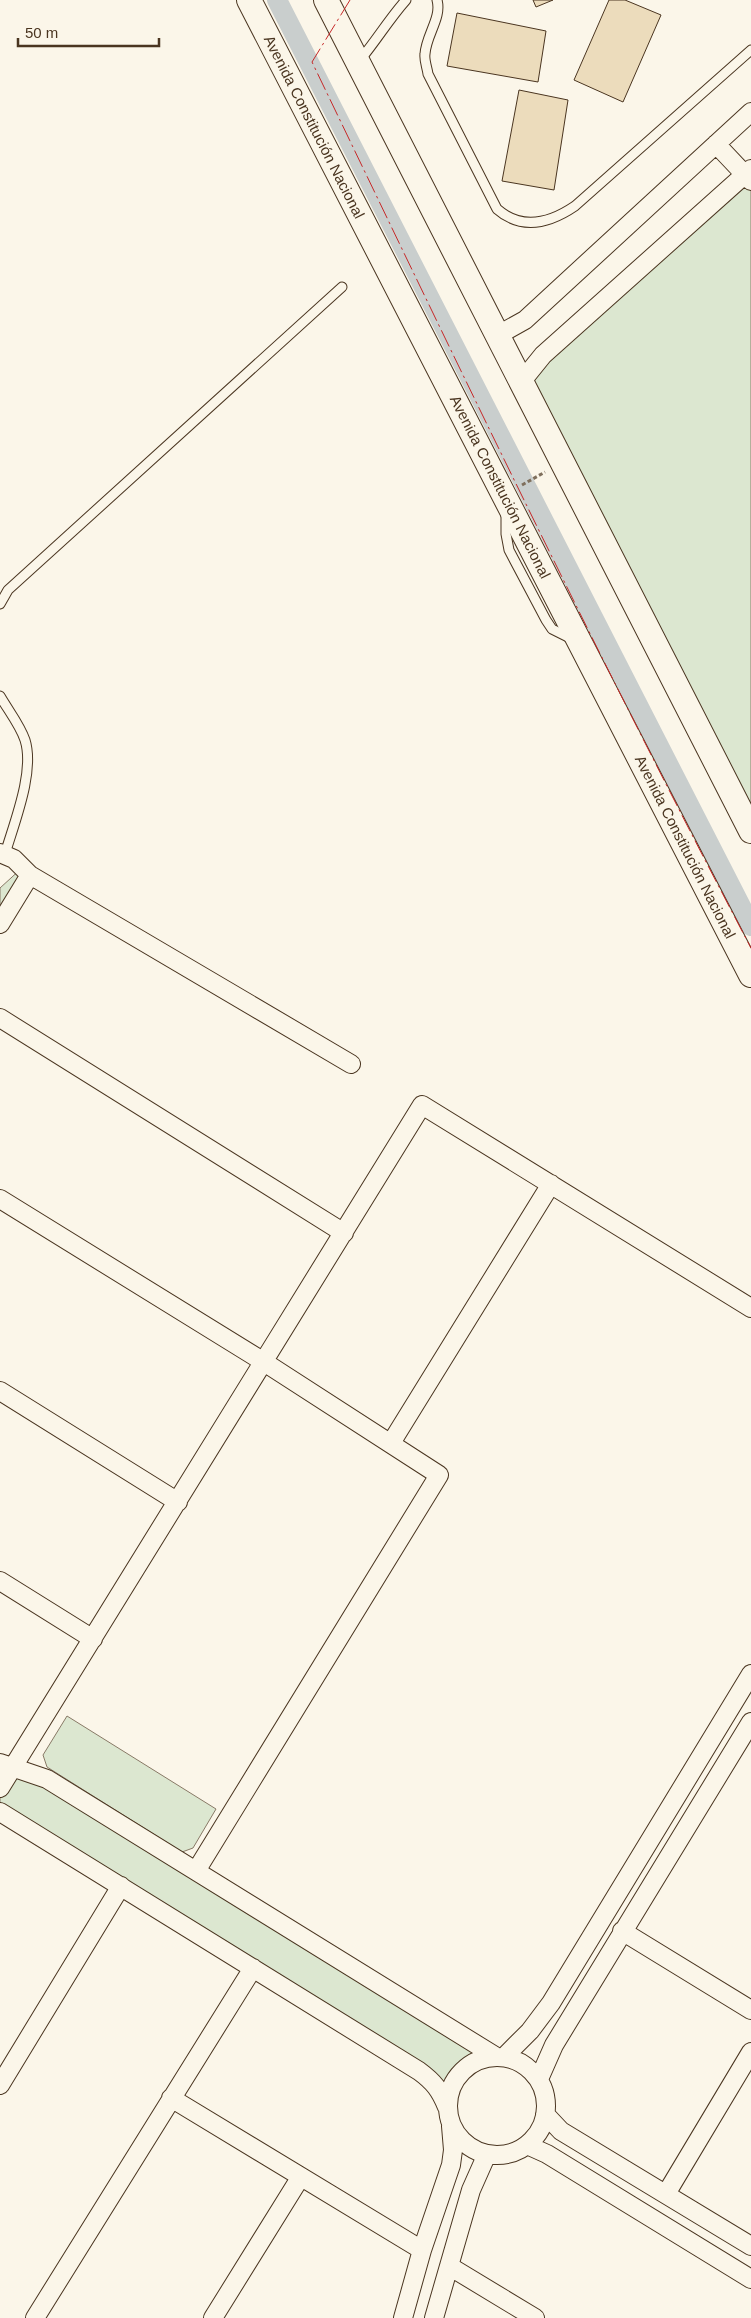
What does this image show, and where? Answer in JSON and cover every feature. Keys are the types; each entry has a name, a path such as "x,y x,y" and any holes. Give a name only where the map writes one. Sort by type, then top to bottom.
{"main road":[{"name":"Avenida Constitución Nacional","path":"249,0 751,975"},
{"path":"326,0 751,831"}],"street":[{"path":"498,335 525,320 751,112"},
{"path":"522,381 542,355 749,175 716,144"},
{"path":"3,854 14,859 30,875 351,1064"},
{"path":"0,924 30,875"},
{"path":"0,1018 344,1232"},
{"path":"0,1788 7,1765 93,1639 422,1105 751,1308"},
{"path":"391,1443 551,1184"},
{"path":"0,1199 264,1362 439,1475 196,1870"},
{"path":"0,1391 178,1502"},
{"path":"0,1581 93,1639"},
{"path":"403,2318 422,2250 451,2165 453,2150 449,2115 450,2090 457,2077 474,2063 500,2057 530,2031 551,2003 751,1674"},
{"path":"539,2079 554,2045 751,1722"},
{"path":"0,1812 434,2082 440,2090 459,2138 472,2149 487,2154 508,2154 527,2145 542,2126 545,2114 545,2094 539,2079 518,2061 500,2057 46,1779 7,1765"},
{"path":"0,2085 121,1886"},
{"path":"622,1931 751,2010"},
{"path":"35,2318 170,2098 253,1968"},
{"path":"666,2194 751,2052"},
{"path":"170,2098 422,2250"},
{"path":"545,2114 561,2131 751,2246"},
{"path":"527,2145 547,2154 751,2279"},
{"path":"434,2318 471,2190 487,2154"},
{"path":"213,2318 300,2178"},
{"path":"449,2266 535,2318"}],"lane":[{"path":"358,62 406,0"},
{"path":"437,0 439,8 424,55 428,74 497,209 504,216 516,221 534,223 547,221 575,206 751,50"},
{"path":"0,604 8,590 342,287"},
{"path":"0,696 25,740 27,755 26,777 3,854"}],"path":[{"path":"505,498 563,462"}],"green space":[{"path":"745,175 751,181 751,816 522,381"},
{"path":"23,867 0,924 0,888"},
{"path":"67,1716 216,1809 193,1848 182,1852 47,1767 43,1755"},
{"path":"0,1763 47,1779 495,2056 467,2067 444,2100 433,2081 0,1812"}],"building":[{"path":"533,0 553,0 536,7"},
{"path":"609,0 625,0 661,15 623,102 574,80"},
{"path":"457,13 546,31 538,82 447,66"},
{"path":"519,90 568,100 554,190 502,181"}],"waterway":[{"path":"277,0 751,926"}],"power":[{"path":"350,0 312,62 582,618 751,948"}]}
